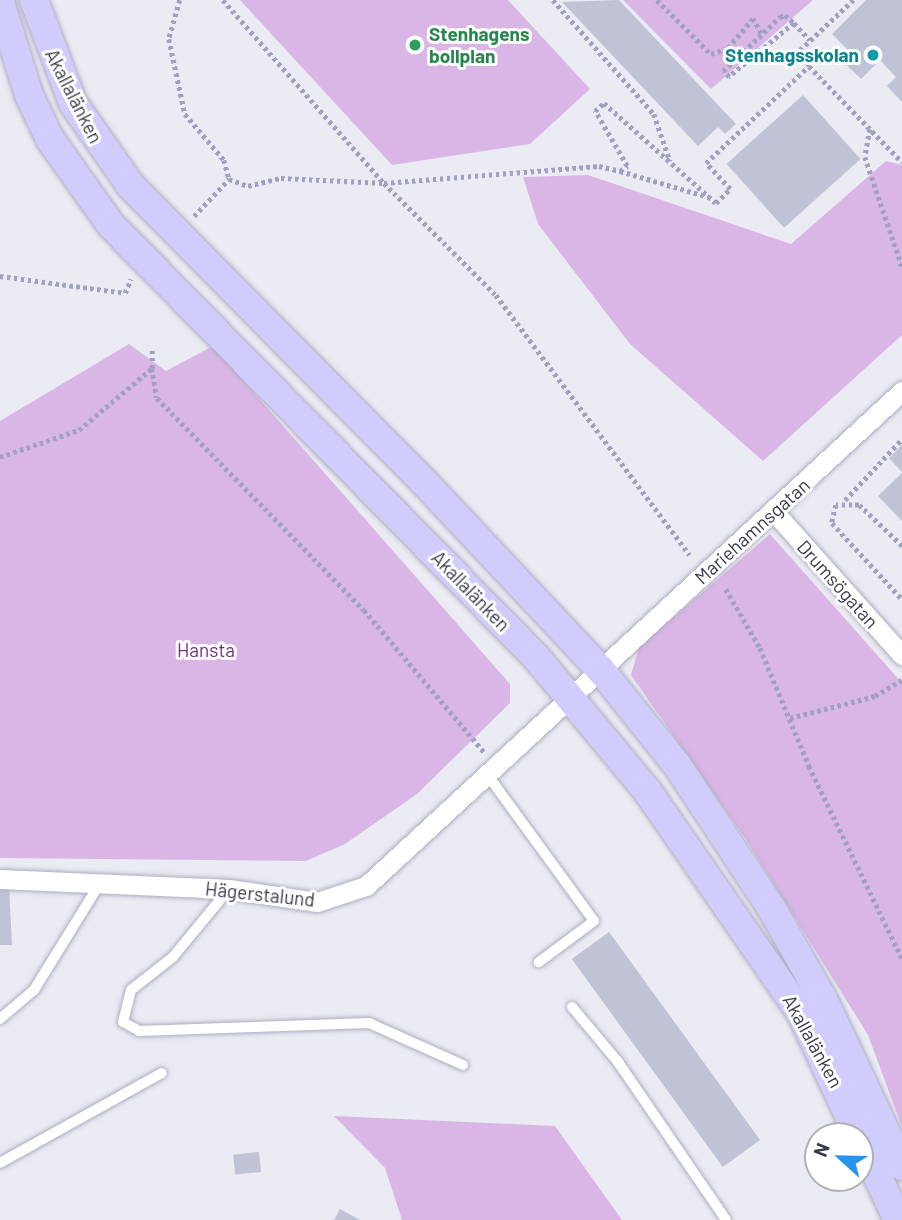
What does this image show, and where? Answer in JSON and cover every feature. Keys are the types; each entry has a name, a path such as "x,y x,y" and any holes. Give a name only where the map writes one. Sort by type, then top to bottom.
{"main road":[{"name":"Akallalänken","path":"34,0 73,103 131,186 600,669 677,765 772,909 855,1060 902,1166"},
{"name":"Akallalänken","path":"0,2 21,71 50,139 111,226 570,697 648,792 801,1013 898,1220"}],"street":[{"name":"Mariehamnsgatan","path":"600,669 899,399"},
{"name":"Drumsögatan","path":"775,513 902,655"},
{"name":"Hägerstalund","path":"0,879 229,889 289,900 343,897 366,886 493,772 600,669"}],"lane":[{"path":"493,772 594,921 539,962"},
{"path":"0,1019 34,990 100,882"},
{"path":"229,889 173,957 131,990 123,1022 139,1031 369,1023 463,1065"},
{"path":"572,1007 625,1073 726,1220"},
{"path":"0,1163 162,1073"}],"path":[{"path":"180,0 169,39 185,114 224,160 229,179"},
{"path":"223,0 384,183 496,295 690,555"},
{"path":"553,0 654,114 670,162"},
{"path":"657,0 710,54 728,48 752,18 761,33"},
{"path":"853,0 810,40 799,55 902,162"},
{"path":"794,23 729,77 723,71 780,17 794,23 810,40"},
{"path":"620,172 627,166 595,111 604,103 716,203 730,189 706,163 808,66"},
{"path":"870,129 864,157 902,265"},
{"path":"229,179 248,186 281,178 384,183 598,166 709,197"},
{"path":"194,216 229,179"},
{"path":"0,276 125,293 133,272"},
{"path":"152,348 156,398 364,610 493,772"},
{"path":"0,457 79,429 152,368"},
{"path":"902,439 845,501 836,505 832,523 902,599"},
{"path":"845,501 859,505 902,546"},
{"path":"726,589 760,648 902,958"},
{"path":"790,718 876,696 902,680"}],"green space":[{"name":"Stenhagens bollplan","path":"240,0 508,0 590,89 530,144 392,165"},
{"path":"623,0 813,0 711,89"},
{"path":"886,161 902,165 902,335 763,461 630,344 538,224 523,177 588,175 791,244"},
{"name":"Hansta","path":"129,344 166,371 213,346 510,684 510,703 417,794 345,844 306,861 0,858 0,421"},
{"path":"770,534 902,683 902,1127 868,1035 747,841 631,675 639,647"},
{"path":"334,1116 555,1126 622,1220 402,1220 385,1168"}],"building":[{"path":"619,0 736,124 725,134 718,127 698,146 562,2"},
{"name":"Stenhagsskolan","path":"866,0 902,0 902,102 887,86 896,77 880,60 861,79 840,59 849,51 832,34"},
{"path":"803,95 861,159 784,228 726,164"},
{"path":"902,445 902,472 889,458"},
{"path":"902,473 902,521 878,496"},
{"path":"9,886 12,945 0,945 0,887"},
{"path":"609,932 760,1140 723,1167 572,959"},
{"path":"259,1152 261,1172 235,1175 233,1155"},
{"path":"340,1209 360,1220 334,1220"}],"place":[{"name":"Stenhagens bollplan","path":"415,45"},
{"name":"Stenhagsskolan","path":"873,55"}]}
